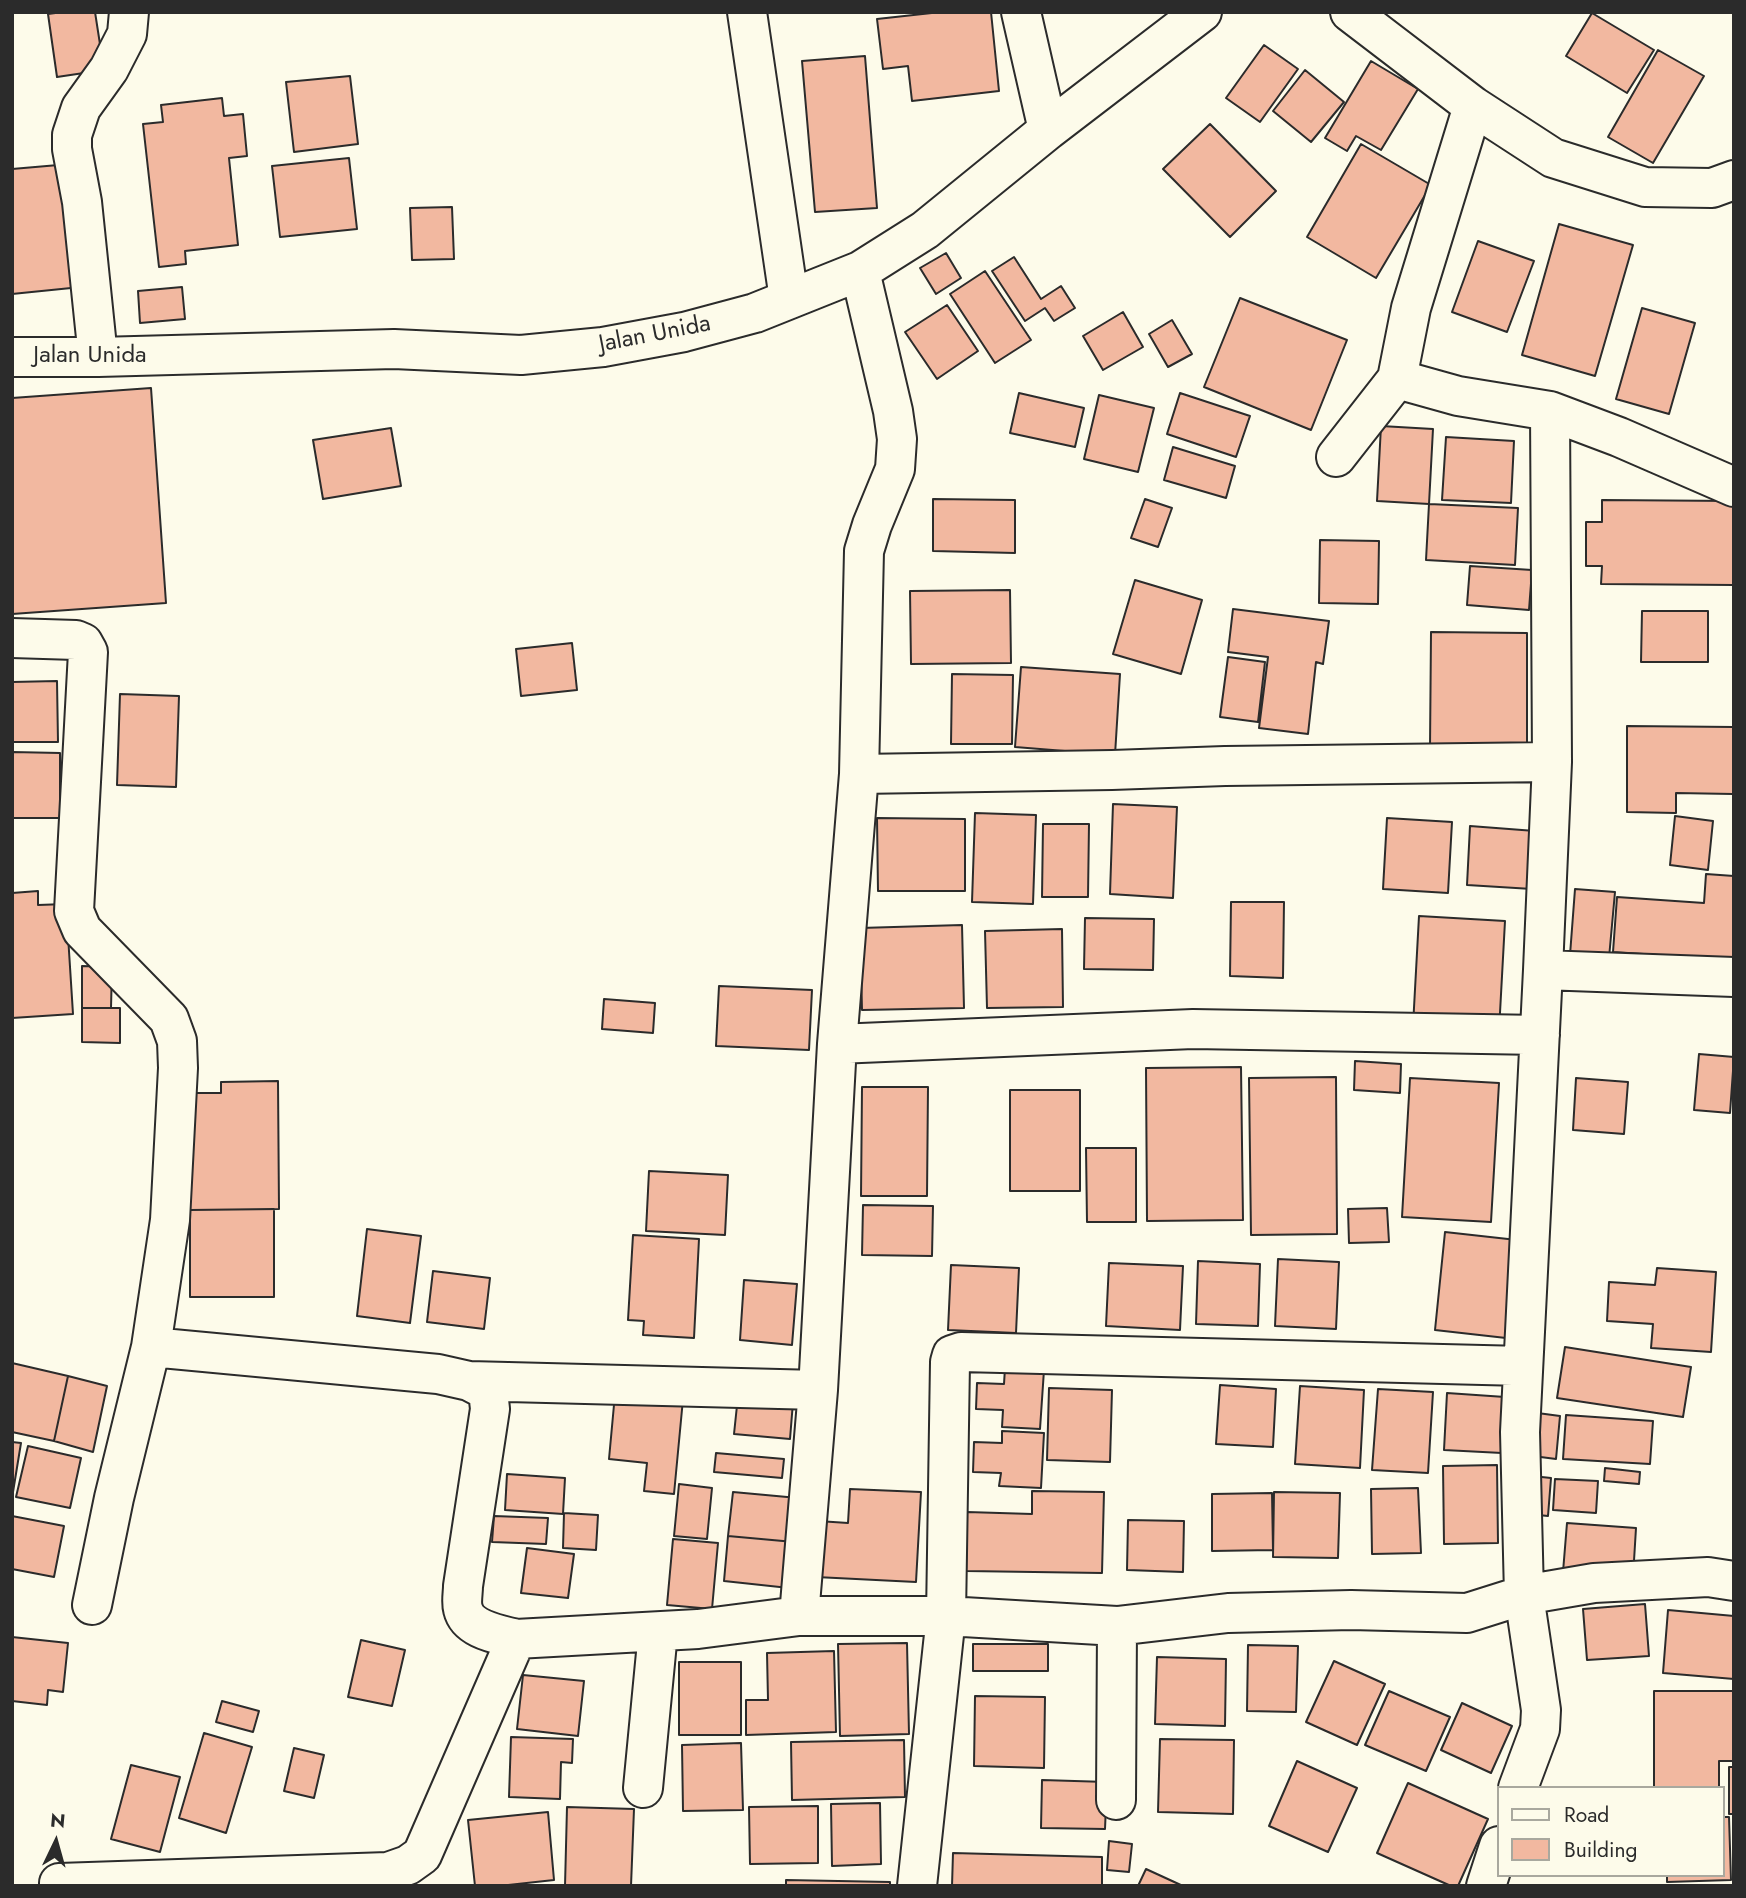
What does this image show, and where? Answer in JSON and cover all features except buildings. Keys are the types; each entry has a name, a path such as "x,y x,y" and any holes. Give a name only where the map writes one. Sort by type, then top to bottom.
{"street":[{"path":"98,358 82,202 72,135 81,108 109,69 127,34 128,12"},
{"path":"747,12 789,299"},
{"path":"1021,12 1048,130"},
{"name":"Jalan Unida","path":"12,357 98,358 394,349 521,355 603,347 684,332 755,313 860,271 925,230 1048,130 1202,12"},
{"path":"1350,12 1473,106 1553,158 1645,187 1712,188 1734,180"},
{"path":"1336,457 1396,379 1411,308 1473,106"},
{"path":"799,1616 818,1390 837,1044 859,774 864,551 895,469 897,439 894,411 860,271"},
{"path":"1396,379 1458,396 1550,411 1619,437 1734,487"},
{"path":"1519,1786 1540,1729 1541,1710 1524,1595 1520,1432 1552,762 1550,411"},
{"path":"12,638 76,640 83,643 88,652 74,911 82,930 169,1019 177,1041 170,1220 151,1347 114,1498 92,1605"},
{"path":"859,774 1552,762"},
{"path":"1544,970 1734,977"},
{"path":"837,1044 1193,1029 1540,1035"},
{"path":"151,1347 438,1374 469,1381 818,1390"},
{"path":"917,1886 946,1616 952,1355 961,1352 1523,1366"},
{"path":"469,1381 488,1391 489,1409 462,1607 468,1621 491,1633 516,1639 698,1629 799,1616 946,1616 1117,1626 1228,1613 1351,1610 1466,1613 1524,1595 1594,1583 1708,1577 1734,1581"},
{"path":"1116,1800 1117,1626"},
{"path":"643,1788 658,1632"},
{"path":"59,1882 388,1871 408,1866 422,1855 516,1639"},
{"path":"1486,1886 1498,1849"}]}
